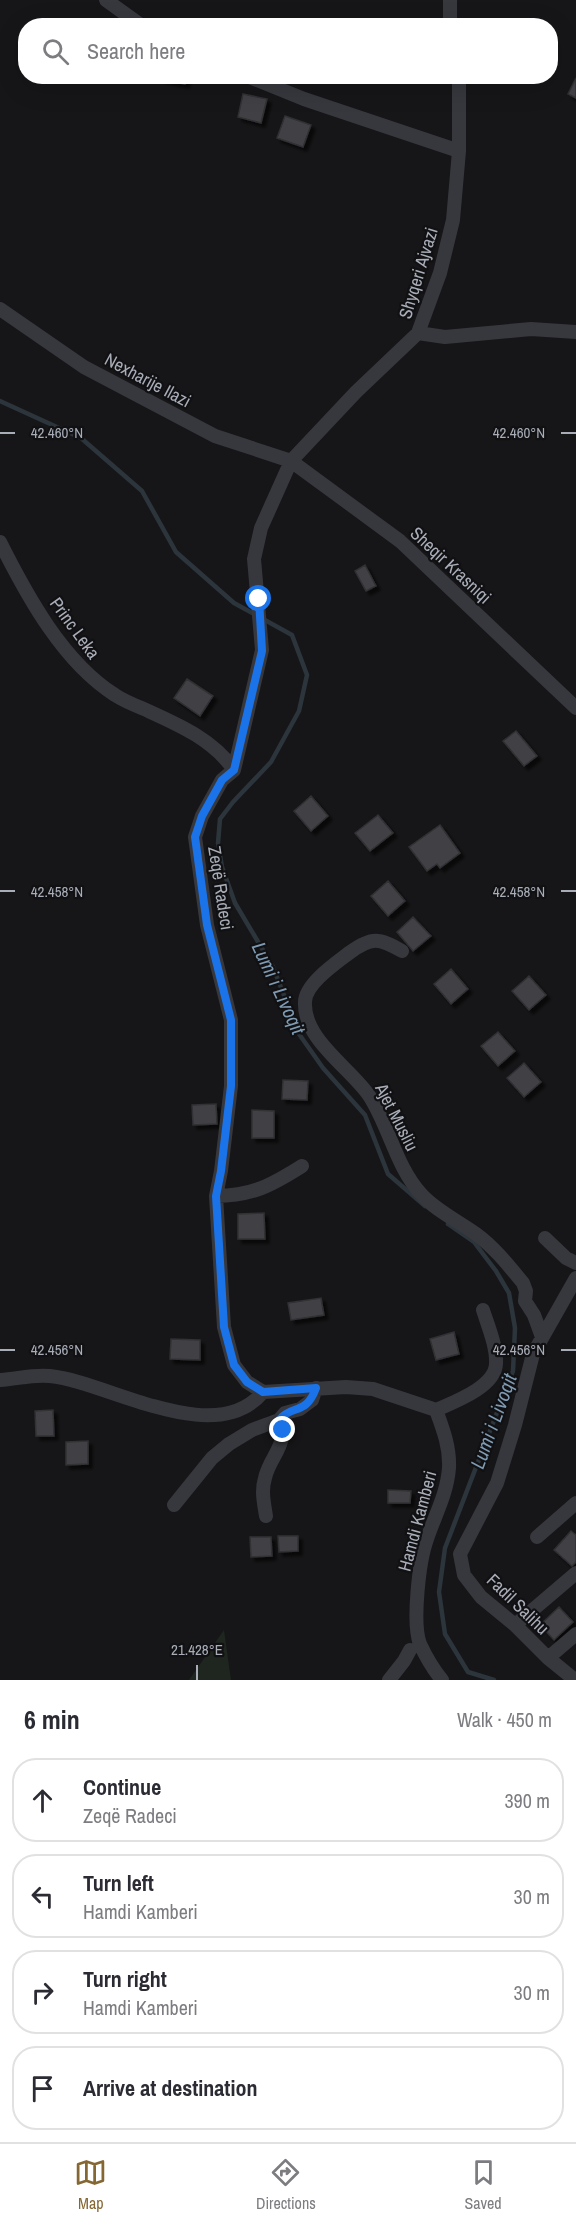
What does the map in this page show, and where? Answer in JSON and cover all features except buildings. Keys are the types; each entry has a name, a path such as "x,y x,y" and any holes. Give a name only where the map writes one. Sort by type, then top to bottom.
{"street":[{"path":"106,0 131,18"},
{"path":"450,0 450,18"},
{"path":"267,84 304,99 459,151"},
{"name":"Shyqeri Ajvazi","path":"291,461 356,392 418,333 440,273 453,220 459,151 459,84"},
{"name":"Nexharije Ilazi","path":"0,309 84,367 215,436 291,461"},
{"path":"418,333 445,338 531,329 576,332"},
{"name":"Zeqë Radeci","path":"263,1392 247,1382 234,1365 224,1327 216,1196 231,1086 231,1020 207,925 195,837 202,816 222,780 234,770 262,651 254,559 261,528 291,461"},
{"name":"Sheqir Krasniqi","path":"291,461 400,541 576,708"},
{"name":"Princ Leka","path":"0,542 17,577 59,641 86,674 116,697 196,734 226,759 234,770"},
{"name":"Ajet Musliu","path":"402,951 375,939 361,944 335,963 312,985 304,1000 307,1021 330,1052 370,1096 405,1174 417,1189 423,1196 478,1235 524,1283 525,1301 542,1337"},
{"path":"216,1196 235,1196 260,1190 302,1166"},
{"path":"545,1238 566,1258 576,1263"},
{"name":"Fadil Salihu","path":"575,1680 481,1597 464,1575 460,1554 497,1483 533,1354 576,1278"},
{"path":"0,1380 30,1375 50,1376 76,1381 168,1411 209,1415 233,1411 255,1401 263,1392 346,1387 373,1389 436,1410 468,1395 492,1378 496,1364 495,1356 483,1310"},
{"path":"174,1505 212,1458 252,1430 279,1420 285,1413 300,1409 312,1400 316,1388"},
{"name":"Hamdi Kamberi","path":"436,1410 447,1438 449,1467 445,1495 426,1540 419,1574 415,1646 442,1680"},
{"path":"266,1516 262,1492 265,1476 282,1440 283,1430 279,1420"},
{"path":"537,1537 576,1503"},
{"path":"515,1625 576,1573"},
{"path":"548,1658 576,1634"},
{"path":"396,1654 415,1646"},
{"path":"389,1680 415,1646"}],"shaded area":[{"path":"224,1630 231,1680 189,1680"}],"waterway":[{"name":"Lumi i Livoqit","path":"0,401 81,438 142,491 176,552 234,603 256,615"},
{"name":"Lumi i Livoqit","path":"263,619 292,635 307,675 299,711 271,762 220,819 218,843 222,867 235,903 273,967 299,1034 323,1068 365,1115 388,1174 425,1206"},
{"name":"Lumi i Livoqit","path":"448,1224 474,1242 496,1271 509,1293 515,1328 513,1371 445,1548 439,1592 445,1634 468,1672 494,1680"}],"route":[{"path":"259,599 262,651 234,770 222,780 202,816 195,837 207,925 231,1020 231,1086 216,1196 224,1327 234,1365 247,1382 263,1392 316,1388 312,1400 300,1409 285,1413 279,1420 283,1430"}]}
